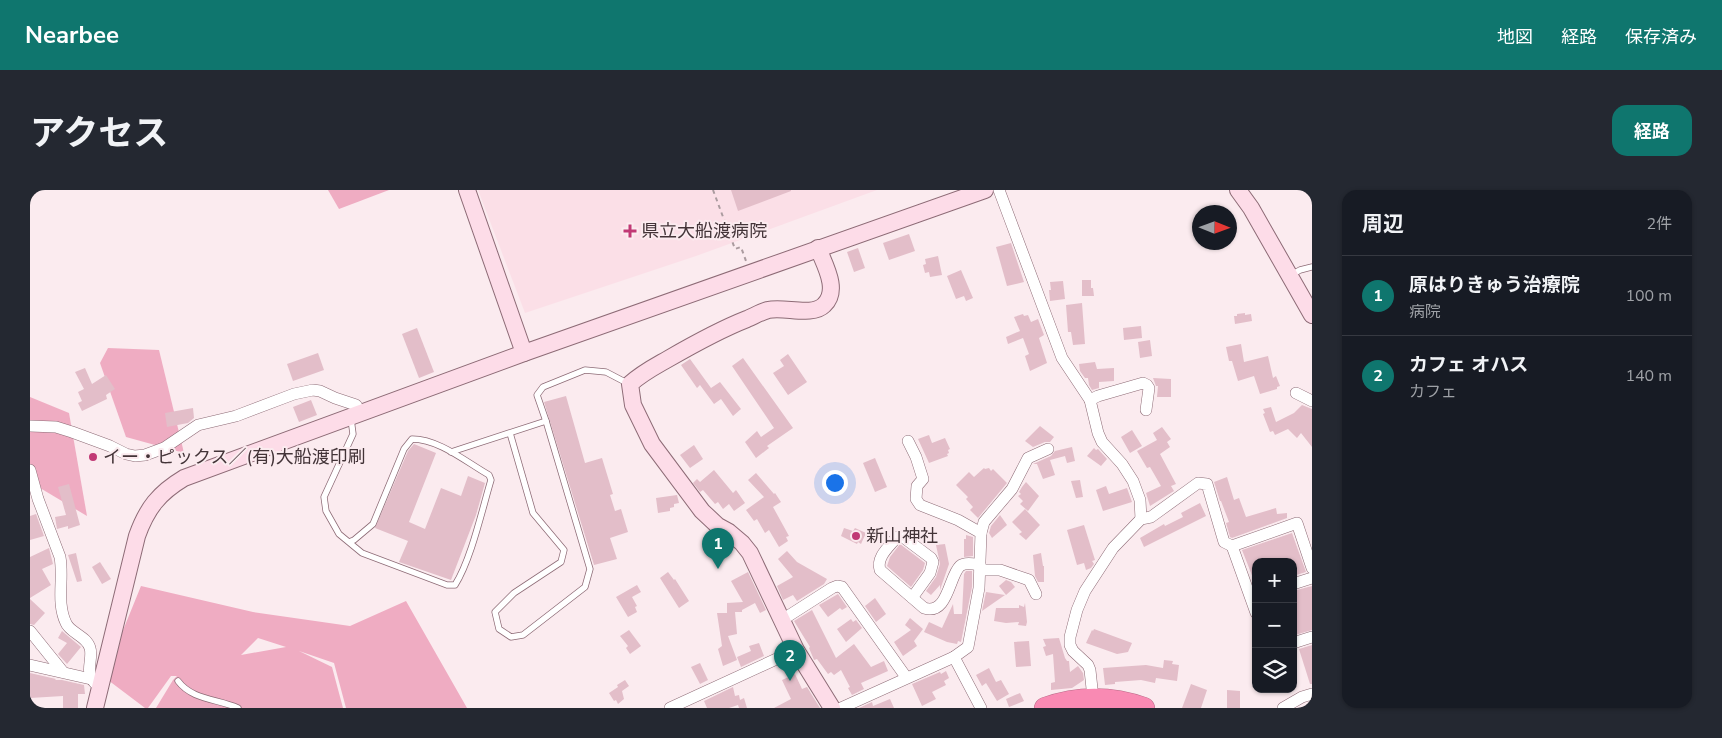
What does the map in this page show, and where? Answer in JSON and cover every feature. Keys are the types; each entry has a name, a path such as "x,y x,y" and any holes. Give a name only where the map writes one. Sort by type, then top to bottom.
{"highway":[{"path":"1045,708 1060,703 1093,698 1120,701 1144,708"}],"street":[{"path":"466,190 524,352"},
{"path":"95,708 96,683 142,521 158,497 171,486 192,475 524,352 985,190"},
{"path":"999,190 1062,358 1090,400 1102,442 1122,464 1133,481 1140,500 1141,519"},
{"path":"1238,190 1312,315"},
{"path":"818,248 831,287 830,297 824,306 813,310 769,310 730,325 642,373 630,384 632,405 652,444 702,512 742,543 750,553 796,650 832,708"},
{"path":"1090,400 1144,383 1149,388 1146,410"},
{"path":"30,426 64,429 135,456 145,455 164,448 198,425 236,416 294,394 313,390 356,405 356,415"},
{"path":"1296,393 1312,401"},
{"path":"908,441 916,457 923,479 917,486 916,499 920,505 958,520 981,533"},
{"path":"841,708 906,677 954,657 968,647 979,588 981,533 984,522 1012,489 1028,458 1048,448"},
{"path":"30,470 38,499 60,557 62,568 60,582 61,610 66,625 88,643 90,649 90,672 96,683"},
{"path":"1093,698 1088,665 1073,651 1070,645 1070,637 1077,610 1085,590 1112,548 1141,519 1151,517 1198,483 1207,484 1224,542 1232,546 1252,596"},
{"path":"1232,546 1297,523 1312,568"},
{"path":"912,598 930,573 933,562 931,558 900,536 896,538 880,558 878,564 880,570 912,598 924,608 934,608 939,605 948,593 961,565 967,564 1000,570 1029,580 1036,594"},
{"path":"1297,583 1312,578"},
{"path":"782,620 832,588 842,587 906,677"},
{"path":"30,630 63,672"},
{"path":"1297,642 1312,638"},
{"path":"670,708 796,650"},
{"path":"954,657 980,708"},
{"path":"30,665 63,672 96,683"},
{"path":"1283,708 1302,697 1312,694"}],"lane":[{"path":"1289,276 1300,270 1312,267"},
{"path":"510,433 533,513 564,550 561,562 514,593 495,612 499,629 512,637 523,635 585,587 590,569 537,395 543,387 585,370 606,372 630,384"},
{"path":"349,542 373,524 404,449 412,438 434,442 489,475 491,480 470,550 459,578 454,585 448,585 362,553 339,534 326,511 324,497 352,434 356,415"},
{"path":"451,452 546,421"},
{"path":"178,680 184,689 238,708"}],"path":[{"path":"713,190 735,250 741,247 747,262 739,264 743,274"}],"shaded area":[{"path":"328,190 389,190 339,209"},
{"name":"県立大船渡病院","path":"478,190 877,190 696,256 525,313"},
{"path":"108,348 159,350 184,453 126,437 100,363"},
{"path":"30,397 69,413 87,516 30,482"},
{"path":"141,586 253,612 350,626 406,601 467,708 346,708 334,663 299,651 332,667 343,708 156,708 177,676 171,676 148,708 145,708 104,677","holes":["258,638 286,647 241,655"]}],"building":[{"path":"731,190 791,190 791,191 738,211"},
{"path":"909,234 915,251 889,260 883,243"},
{"path":"1011,243 1024,282 1007,286 996,247"},
{"path":"858,248 865,268 854,272 847,252"},
{"path":"938,256 942,275 930,277 929,272 925,273 923,265 926,264 925,259"},
{"path":"961,270 973,298 966,301 964,296 956,299 947,276"},
{"path":"1082,280 1091,280 1094,296 1082,296"},
{"path":"1063,281 1065,299 1050,301 1050,282"},
{"path":"1082,303 1085,344 1073,345 1071,332 1068,332 1066,305"},
{"path":"1245,313 1245,315 1251,314 1252,321 1235,324 1234,316"},
{"path":"1023,314 1024,316 1028,315 1031,322 1038,319 1044,335 1039,338 1047,363 1030,371 1025,356 1029,354 1023,338 1008,344 1006,337 1020,331 1014,317"},
{"path":"1141,326 1142,338 1124,340 1123,328"},
{"path":"417,328 434,372 419,378 402,334"},
{"path":"1150,340 1152,356 1140,358 1138,342"},
{"path":"1241,344 1244,362 1268,356 1273,378 1276,376 1280,386 1277,389 1260,394 1254,376 1238,381 1232,361 1229,361 1226,347"},
{"path":"318,353 324,370 293,381 287,364"},
{"path":"788,354 807,382 788,395 773,373 784,366 780,360"},
{"path":"743,358 793,428 767,446 769,448 756,458 745,442 757,431 761,437 774,428 732,366"},
{"path":"690,359 711,388 720,382 741,409 733,416 721,399 714,404 700,385 697,388 681,365"},
{"path":"1095,362 1097,369 1114,368 1114,381 1099,382 1099,388 1092,390 1088,378 1085,378 1080,371 1079,364"},
{"path":"85,368 92,384 106,375 115,389 106,395 107,399 82,411 78,403 82,401 78,392 84,389 75,372"},
{"path":"1153,378 1171,379 1171,397 1157,397 1158,386 1156,386"},
{"path":"566,396 585,463 602,458 613,494 610,495 615,511 621,509 628,532 610,538 617,559 594,565 544,402"},
{"path":"311,400 317,415 299,422 293,407"},
{"path":"1302,405 1312,409 1312,447 1301,433 1297,438 1288,429 1275,435 1273,431 1270,432 1263,414 1265,413 1263,409 1271,407 1276,422 1294,413"},
{"path":"193,408 194,418 188,423 167,427 165,413"},
{"path":"1040,426 1054,437 1050,442 1033,447 1025,441"},
{"path":"1162,427 1171,439 1167,442 1170,447 1160,454 1176,484 1171,486 1174,491 1150,506 1146,493 1161,486 1150,467 1147,468 1137,451 1157,440 1153,433"},
{"path":"1132,430 1142,446 1130,453 1121,437"},
{"path":"929,435 932,443 945,438 950,449 948,450 948,456 929,463 918,439"},
{"path":"414,444 436,453 409,522 425,529 441,488 461,496 468,476 485,483 476,515 451,580 399,562 408,541 375,528 408,451"},
{"path":"694,445 703,459 690,468 680,455"},
{"path":"1072,447 1075,461 1067,463 1065,456 1050,460 1055,475 1043,479 1037,464 1033,464 1051,456 1055,451"},
{"path":"1094,448 1098,449 1107,459 1101,466 1087,456"},
{"path":"875,458 887,487 875,492 863,463"},
{"path":"984,468 989,468 991,471 993,469 1007,483 978,518 970,510 973,507 966,499 968,497 956,485 969,472 974,477"},
{"path":"714,470 733,493 736,490 745,503 734,511 729,504 723,509 718,502 715,504 703,490 700,492 693,483 697,479 700,482"},
{"path":"756,473 781,502 773,507 789,536 786,537 788,541 779,547 769,530 765,533 757,519 754,521 746,510 764,497 748,480"},
{"path":"1227,477 1234,500 1239,498 1246,517 1276,508 1277,514 1287,513 1287,518 1232,538 1230,537 1226,523 1229,522 1214,482"},
{"path":"1080,480 1083,497 1076,498 1071,481"},
{"path":"1026,482 1039,496 1028,511 1020,504 1023,501 1018,496 1021,494 1019,492"},
{"path":"69,484 80,525 68,529 68,526 57,529 55,517 66,515 58,487"},
{"path":"1106,486 1109,494 1127,488 1132,502 1103,511 1096,490"},
{"path":"677,495 679,503 674,504 670,511 658,513 656,498"},
{"path":"1200,503 1206,516 1144,547 1140,538 1164,524 1165,526 1183,517 1181,513"},
{"path":"1025,509 1040,525 1026,540 1019,534 1022,532 1012,522"},
{"path":"36,514 44,536 30,540 30,516"},
{"path":"1000,515 1007,525 992,538 989,533 991,526"},
{"path":"1084,525 1095,560 1092,561 1094,564 1091,568 1086,570 1084,563 1077,565 1067,530"},
{"path":"844,528 853,531 855,528 866,533 861,544 841,536"},
{"path":"1292,533 1306,572 1297,575 1297,558 1252,558 1252,575 1242,550"},
{"path":"966,535 973,537 973,556 964,557 964,539 966,539"},
{"path":"900,544 925,563 923,570 911,587 887,566 890,557"},
{"path":"945,544 949,564 940,590 940,585 931,595 926,591 936,577 940,564 936,545"},
{"path":"49,548 53,564 42,569 51,585 30,598 30,557"},
{"path":"787,551 797,562 827,579 824,584 797,601 793,595 783,600 777,586 793,577 778,559"},
{"path":"76,553 82,581 77,582 68,555"},
{"path":"1041,553 1044,566 1044,582 1038,582 1035,576 1033,555"},
{"path":"100,562 111,579 102,584 92,567"},
{"path":"966,571 972,571 972,587 961,642 958,641 957,644 947,642 924,632 929,622 942,628 953,604 954,614 962,614 964,574"},
{"path":"668,572 675,579 689,601 679,608 660,578"},
{"path":"748,572 766,610 760,613 755,603 742,610 742,612 735,612 737,634 728,636 737,660 723,666 718,649 722,646 717,613 727,613 727,603 743,602 731,581"},
{"path":"1006,580 1015,587 1006,595 999,586"},
{"path":"637,585 641,592 632,597 637,606 635,607 637,612 628,617 616,597"},
{"path":"1312,586 1312,630 1297,634 1297,603 1297,590"},
{"path":"986,592 1005,595 982,611"},
{"path":"838,594 847,607 842,610 840,608 828,617 819,605"},
{"path":"875,598 886,614 876,622 865,606"},
{"path":"30,599 45,613 34,625 30,624"},
{"path":"1025,603 1026,626 1018,625 1019,622 1006,623 994,621 996,608 1019,608 1019,605 1024,607"},
{"path":"812,610 836,658 854,644 871,667 884,661 888,671 861,683 864,689 852,695 841,670 834,675 831,672 828,674 817,659 814,660 810,647 794,621"},
{"path":"910,618 923,629 914,641 917,646 903,656 894,642 911,630 905,625"},
{"path":"851,619 853,622 856,620 862,628 846,642 837,629"},
{"path":"1094,629 1132,643 1128,652 1117,654 1086,643"},
{"path":"629,630 641,646 630,654 626,648 628,646 620,636"},
{"path":"62,631 81,647 67,664 58,654 67,643 58,638"},
{"path":"1059,638 1065,658 1069,661 1070,672 1078,666 1083,673 1084,680 1072,688 1051,690 1051,683 1055,682 1053,654 1046,656 1043,647 1046,646 1043,639"},
{"path":"1029,641 1031,666 1016,667 1014,642"},
{"path":"759,643 764,656 741,667 737,657 751,651 749,646"},
{"path":"1312,645 1312,684 1310,684 1299,649"},
{"path":"1164,660 1173,661 1172,664 1179,665 1177,681 1156,678 1155,683 1141,680 1115,682 1115,684 1105,685 1103,668 1146,665 1163,668"},
{"path":"700,663 708,680 700,684 691,667"},
{"path":"989,668 996,682 1001,680 1009,694 997,701 986,683 982,686 976,675"},
{"path":"946,671 949,678 944,681 946,685 932,692 936,699 922,706 912,684"},
{"path":"30,673 84,685 85,694 78,694 78,708 63,708 63,696 30,698"},
{"path":"795,674 802,689 807,687 820,708 774,708 791,699 782,680"},
{"path":"625,680 629,686 622,691 624,699 618,704 609,693"},
{"path":"1191,684 1207,690 1201,708 1182,708"},
{"path":"733,687 735,696 739,695 740,700 744,698 747,708 739,708 738,705 729,708 707,708 704,701"},
{"path":"1227,690 1240,691 1240,708 1227,708"},
{"path":"1020,693 1024,701 1009,707 1006,699"},
{"path":"890,699 894,708 859,708 872,702 873,706"}],"place":[{"name":"県立大船渡病院","path":"630,231"},
{"name":"イー・ピックス／(有)大船渡印刷","path":"93,457"},
{"name":"新山神社","path":"856,536"},
{"name":"原はりきゅう治療院","path":"718,569"},
{"name":"カフェ オハス","path":"790,681"}]}
